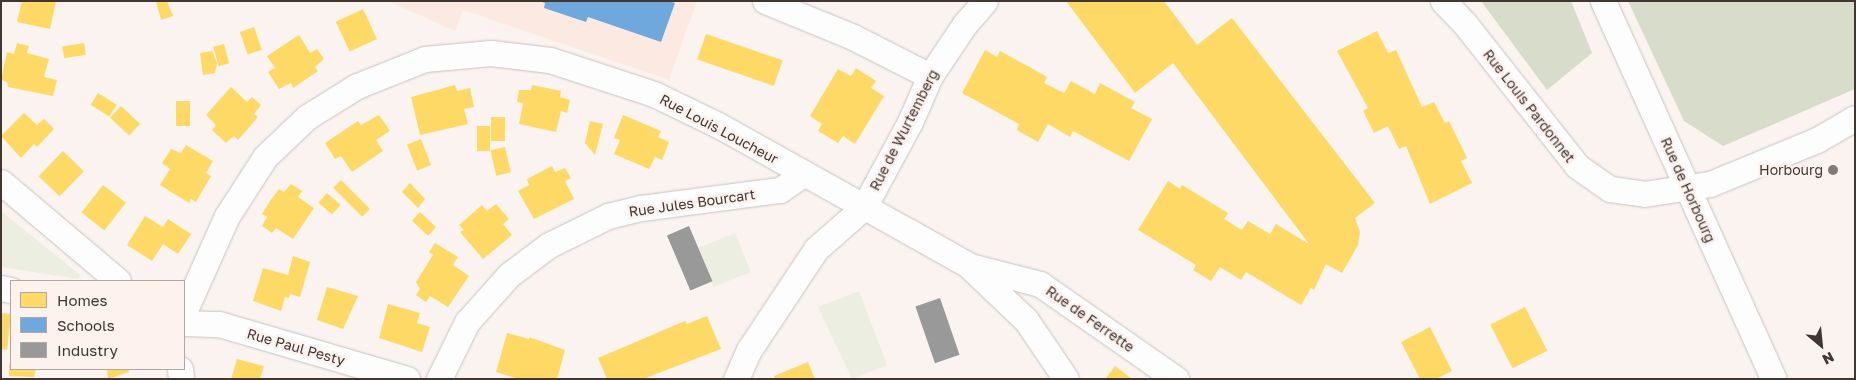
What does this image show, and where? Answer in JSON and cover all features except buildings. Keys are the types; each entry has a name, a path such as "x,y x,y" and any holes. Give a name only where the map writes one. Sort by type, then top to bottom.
{"street":[{"path":"765,1 853,37 930,76"},
{"name":"Rue de Wurtemberg","path":"736,379 749,350 816,249 864,207 910,122 930,76 964,24 985,1"},
{"name":"Rue Louis Pardonnet","path":"1443,1 1465,24 1577,166 1610,189 1644,194 1688,189 1710,184 1817,140 1855,118"},
{"name":"Rue de Horbourg","path":"1603,1 1774,379"},
{"name":"Rue Louis Loucheur","path":"185,310 227,216 265,157 307,117 357,86 425,59 491,53 550,60 654,94 718,125 968,265 1026,320 1066,379"},
{"name":"Rue Jules Bourcart","path":"439,379 467,322 509,275 549,245 608,216 641,208 780,190 803,174"},
{"path":"1,182 117,280"},
{"name":"Rue de Ferrette","path":"968,265 1040,284 1176,379"},
{"name":"Rue Paul Pesty","path":"185,323 219,324 407,379"}],"shaded area":[{"path":"388,1 697,1 669,80 463,10 455,31"},
{"path":"1,211 80,275 78,279 1,267"},
{"path":"735,233 751,272 714,287 698,248"},
{"path":"859,291 887,365 852,379 818,307"}],"green space":[{"path":"1481,1 1571,1 1592,53 1547,90"},
{"path":"1628,1 1855,1 1855,89 1723,146 1684,121"}],"place":[{"name":"Horbourg","path":"1833,170"}]}
